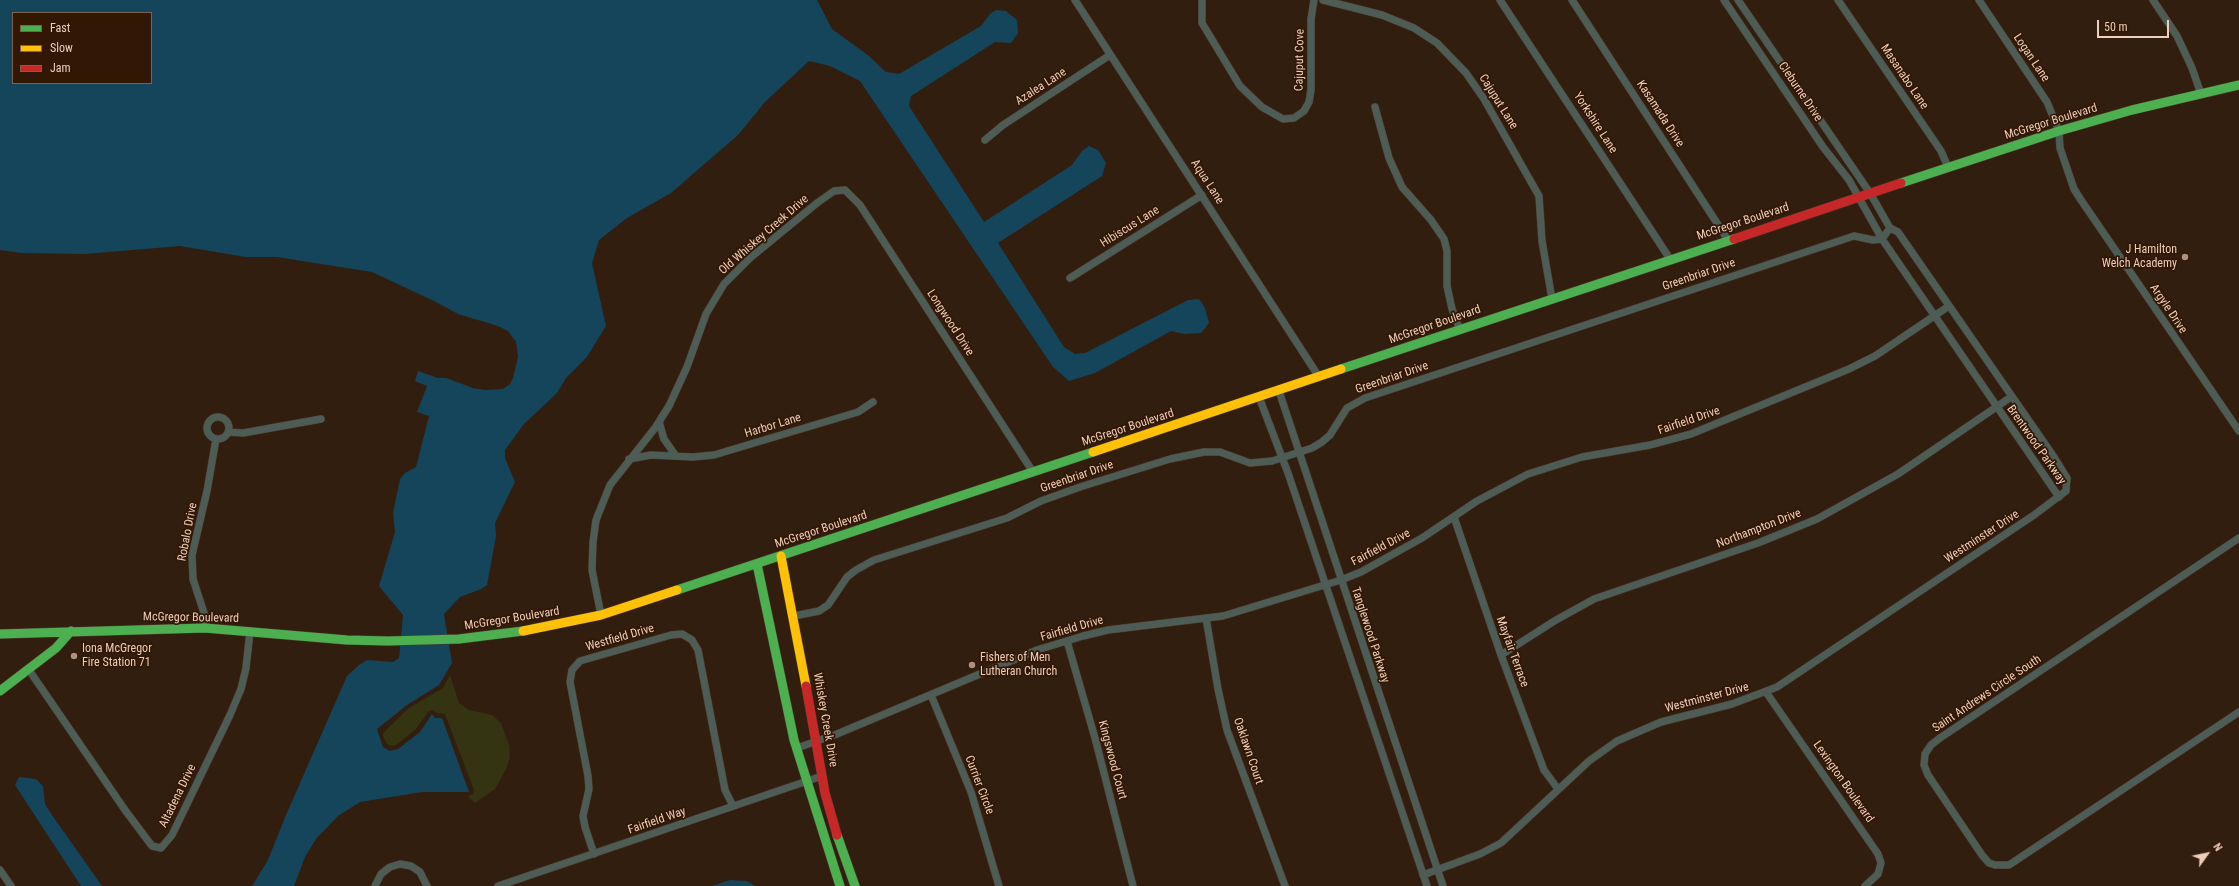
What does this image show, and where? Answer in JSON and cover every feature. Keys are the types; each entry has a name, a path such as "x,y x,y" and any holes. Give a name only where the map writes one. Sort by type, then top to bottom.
{"main road":[{"name":"McGregor Boulevard","path":"0,634 205,628 347,640 388,641 459,639 539,629 601,615 1279,391 1858,196 2059,131 2132,110 2239,85"},
{"name":"Whiskey Creek Drive","path":"781,556 794,616 822,776 834,826 855,886"},
{"path":"757,564 797,748 806,781 840,886"},
{"path":"0,691 56,648 71,631"}],"street":[{"name":"Aqua Lane","path":"1075,0 1319,377"},
{"name":"Cajuput Cove","path":"1202,0 1202,23 1240,86 1248,94 1283,120 1294,118 1304,111 1310,96 1311,19 1314,0"},
{"name":"Cajuput Lane","path":"1324,0 1382,15 1414,28 1438,43 1466,73 1484,99 1539,196 1542,241 1552,299"},
{"name":"Yorkshire Lane","path":"1500,0 1670,259"},
{"name":"Kasamada Drive","path":"1572,0 1728,240"},
{"name":"Cleburne Drive","path":"1724,0 1858,196"},
{"name":"Cleburne Drive","path":"1738,0 1870,193"},
{"name":"Masanabo Lane","path":"1838,0 1940,151 1948,167"},
{"name":"Logan Lane","path":"1979,0 2047,102 2059,131"},
{"path":"2154,0 2177,36 2192,68 2201,94"},
{"name":"Azalea Lane","path":"985,140 1003,125 1110,55"},
{"path":"1375,107 1389,158 1402,187 1444,239 1446,251 1447,286 1452,309 1460,330"},
{"name":"Argyle Drive","path":"2059,131 2060,148 2074,189 2080,200 2239,431"},
{"name":"Old Whiskey Creek Drive","path":"601,615 592,570 594,531 603,499 610,485 659,422 679,387 706,314 724,284 750,258 817,203 834,191 845,190"},
{"name":"Longwood Drive","path":"845,190 860,204 1033,472"},
{"name":"Brentwood Parkway","path":"1858,196 1882,239 1934,317 2059,497 2066,491 2068,478 1898,232 1890,228 1870,193"},
{"name":"Hibiscus Lane","path":"1070,278 1202,195"},
{"path":"1882,239 1890,228"},
{"name":"Greenbriar Drive","path":"794,616 819,611 824,608 828,605 847,577 870,563 1008,518 1042,501 1080,487 1170,459 1204,452 1220,452 1250,463 1272,461 1298,451 1312,448 1322,442 1330,435 1347,408 1365,398 1854,236 1872,240 1882,239"},
{"name":"Fairfield Drive","path":"797,748 816,742 1037,650 1108,630 1206,618 1244,611 1341,580 1384,559 1454,517 1477,501 1528,474 1582,457 1672,440 1849,369 1875,356 1949,306"},
{"name":"Tanglewood Parkway","path":"1279,391 1442,886"},
{"path":"1259,397 1282,457 1427,886"},
{"name":"Northampton Drive","path":"1501,655 1556,620 1594,599 1758,543 1817,518 1898,474 2012,397"},
{"name":"Harbor Lane","path":"629,459 651,455 693,457 714,455 850,414 873,402"},
{"path":"217,417 226,420 228,432 223,438 216,439 210,436 207,429 213,419 217,417"},
{"path":"228,432 243,434 321,419"},
{"path":"659,422 664,439 676,456"},
{"name":"Robalo Drive","path":"205,628 205,616 193,579 192,554 209,484 216,439"},
{"name":"Westminster Drive","path":"1423,875 1480,854 1501,843 1558,790 1608,747 1637,731 1661,722 1732,704 1766,692 1787,680 2059,497"},
{"name":"Mayfair Terrace","path":"1454,517 1501,655 1544,770 1558,790"},
{"name":"Saint Andrews Circle South","path":"2239,538 1940,738 1931,745 1925,754 1924,765 1928,775 1982,855 1989,863 1995,865 2009,865 2239,712"},
{"name":"Oaklawn Court","path":"1206,618 1218,689 1227,730 1285,886"},
{"name":"Altadena Drive","path":"29,670 125,810 152,846 160,848 172,835 241,689 246,668 250,631"},
{"name":"Westfield Drive","path":"594,854 583,816 589,789 588,776 570,682 572,670 580,661 671,635 682,634 692,640 698,650 726,790 733,806"},
{"name":"Kingswood Court","path":"1067,641 1095,738 1133,886"},
{"name":"Lexington Boulevard","path":"1766,692 1878,854 1881,864 1878,874 1865,886"},
{"name":"Currier Circle","path":"931,695 971,792 1000,886"},
{"name":"Fairfield Way","path":"498,886 822,776"},
{"path":"375,886 381,874 390,867 400,864 411,866 420,872 427,886"},
{"path":"0,870 11,886"}],"shaded area":[{"path":"450,675 459,703 469,710 492,715 501,723 509,745 510,757 506,769 495,789 475,803 468,796 473,794 474,790 445,714 437,713 433,710 429,711 416,729 396,745 391,746 387,744 383,736 383,733 409,708 443,688"}],"water":[{"path":"0,0 817,0 832,29 869,56 886,72 899,74 981,26 990,14 996,10 1006,11 1017,20 1018,33 1011,43 995,42 911,96 909,106 984,222 1072,165 1082,151 1089,146 1098,150 1106,163 1102,176 998,243 1064,347 1075,354 1085,353 1188,300 1199,299 1205,308 1209,323 1201,333 1184,334 1171,331 1095,373 1069,381 1053,367 860,81 830,66 809,61 765,102 738,135 671,193 627,218 599,240 592,263 606,326 587,357 566,378 557,393 524,424 505,450 505,458 515,482 495,523 496,536 487,585 481,589 460,597 444,614 452,663 439,685 407,705 377,729 383,747 390,751 398,749 420,732 432,714 435,718 442,718 469,792 422,792 360,802 338,816 316,839 305,857 294,886 252,886 268,860 286,815 347,676 367,660 393,662 399,658 403,615 379,586 395,532 393,513 400,479 405,473 416,467 429,416 417,412 427,386 415,381 418,371 438,378 446,378 473,388 485,390 503,389 510,384 513,378 518,357 516,342 508,331 498,326 458,314 372,272 277,257 246,257 180,246 85,254 21,253 0,250"},
{"path":"19,777 36,779 43,786 45,804 102,886 81,886 15,785"},
{"path":"730,880 747,881 755,886 712,886"}],"traffic: fast":[{"path":"1901,183 2059,131 2132,110 2239,85"},
{"path":"1341,369 1734,239"},
{"path":"677,590 1093,452"},
{"path":"757,564 794,740 840,886"},
{"path":"0,634 205,628 347,640 388,641 459,639 523,631"},
{"path":"0,691 56,648 71,631"},
{"path":"837,835 855,886"}],"traffic: slow":[{"path":"1093,452 1341,369"},
{"path":"781,556 806,686"},
{"path":"523,631 601,615 677,590"}],"traffic: jam":[{"path":"1734,239 1901,183"},
{"path":"806,686 825,793 837,835"}],"place":[{"name":"J Hamilton Welch Academy","path":"2185,257"},
{"name":"Iona McGregor Fire Station 71","path":"74,656"},
{"name":"Fishers of Men Lutheran Church","path":"972,665"}]}
